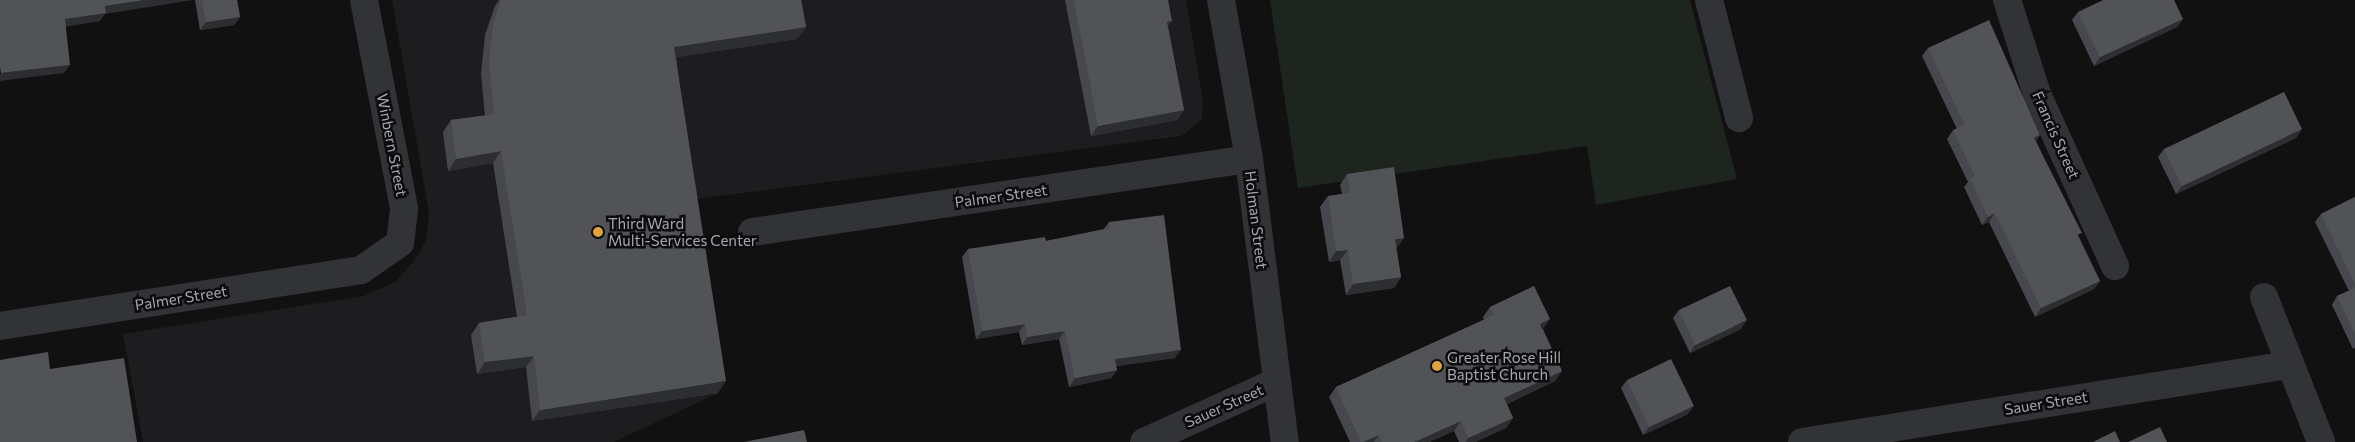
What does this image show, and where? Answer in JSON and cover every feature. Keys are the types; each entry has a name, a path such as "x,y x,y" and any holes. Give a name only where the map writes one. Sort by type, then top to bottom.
{"street":[{"name":"Winbern Street","path":"361,270 400,244 404,208 364,0"},
{"name":"Holman Street","path":"1221,0 1249,159 1285,442"},
{"path":"1710,0 1739,118"},
{"name":"Francis Street","path":"2007,0 2037,94 2115,266"},
{"name":"Palmer Street","path":"752,232 1249,159"},
{"name":"Palmer Street","path":"0,326 361,270"},
{"path":"2264,297 2321,442"},
{"name":"Sauer Street","path":"1802,442 2290,364"},
{"name":"Sauer Street","path":"1144,442 1276,382"}],"shaded area":[{"path":"392,0 1186,0 1203,103 1202,120 1181,136 688,200 718,393 614,442 143,442 123,334 364,296 395,282 414,261 426,241 429,213"},
{"path":"1270,0 1690,0 1737,179 1596,205 1587,146 1298,188"}],"building":[{"path":"0,0 145,0 105,6 106,13 65,19 70,65 1,73"},
{"path":"202,0 237,0 240,17 206,22"},
{"name":"Third Ward Multi-Services Center","path":"501,0 801,0 806,27 674,47 726,381 540,410 534,356 485,362 479,323 527,315 501,151 456,159 451,120 494,114 489,62 493,24"},
{"path":"1074,0 1168,0 1172,21 1167,22 1184,110 1098,126"},
{"path":"2103,0 2174,0 2183,19 2100,57 2078,12"},
{"path":"1989,20 2040,135 2034,138 2082,233 2077,235 2100,281 2041,308 1995,213 1988,217 1970,179 1975,176 1953,130 1965,125 1928,48"},
{"path":"2284,92 2302,129 2182,186 2164,149"},
{"path":"1394,167 1404,238 1395,239 1401,277 1353,284 1348,250 1336,251 1328,196 1350,193 1347,174"},
{"path":"2355,197 2355,284 2321,214"},
{"path":"1164,215 1181,350 1115,359 1117,370 1075,378 1065,331 1027,337 1025,324 982,331 968,249 1045,237 1046,241 1109,228 1109,222"},
{"path":"1534,286 1550,319 1540,324 1562,371 1504,398 1513,418 1468,438 1461,421 1414,442 1382,442 1379,435 1361,442 1336,387 1494,315 1490,307"},
{"path":"1730,286 1747,320 1695,345 1679,310"},
{"path":"2355,288 2355,334 2337,296"},
{"path":"48,352 50,369 124,358 137,442 0,442 0,360"},
{"path":"1671,359 1694,406 1649,427 1627,380"},
{"path":"2160,427 2167,442 2128,442"},
{"path":"804,430 807,442 744,442"},
{"path":"2115,431 2120,442 2093,442"}],"place":[{"name":"Third Ward Multi-Services Center","path":"598,232"},
{"name":"Greater Rose Hill Baptist Church","path":"1437,366"}]}
